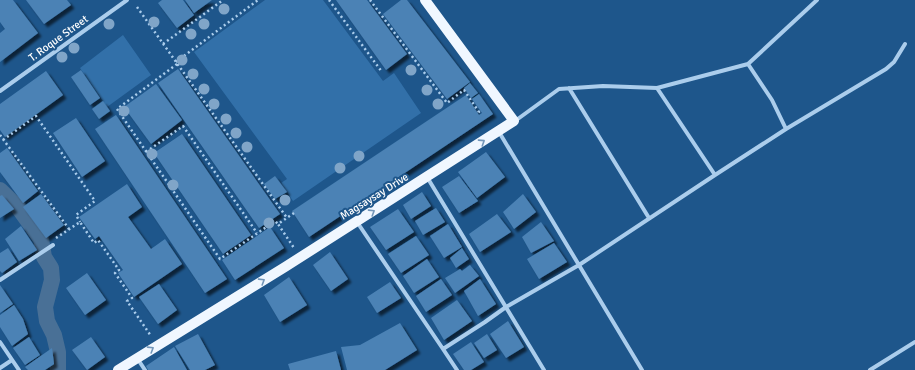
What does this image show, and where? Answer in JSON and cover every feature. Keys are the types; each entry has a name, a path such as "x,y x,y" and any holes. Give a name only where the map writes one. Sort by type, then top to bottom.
{"main road":[{"path":"425,0 514,121"},
{"name":"Magsaysay Drive","path":"118,370 514,121"}],"street":[{"name":"T. Roque Street","path":"0,91 126,0"},
{"path":"514,121 559,89 603,86 657,88 748,64 816,0"},
{"path":"443,349 506,307 579,265 786,129 886,68 894,62 904,44"},
{"path":"748,64 772,100 786,129"},
{"path":"569,88 649,218"},
{"path":"657,88 715,175"},
{"path":"498,132 642,370"},
{"path":"427,177 544,370"},
{"path":"356,221 457,370"},
{"path":"0,280 53,245"},
{"path":"0,342 19,370"},
{"path":"870,370 915,342"},
{"path":"137,358 145,370"},
{"path":"0,368 12,360"}],"path":[{"path":"163,44 223,0"},
{"path":"258,0 117,109 220,259 275,221 296,250"},
{"path":"329,0 382,72"},
{"path":"370,0 447,104 464,90 479,112 478,113"},
{"path":"137,7 287,218"},
{"path":"4,140 36,116 95,201 76,216 94,243 98,240 119,270 115,273 132,298 127,301 155,341"},
{"path":"146,152 183,126 257,234"},
{"path":"0,135 69,229"},
{"path":"278,224 294,213"},
{"path":"53,245 50,242 80,222"}],"shaded area":[{"path":"265,0 323,0 383,81 394,73 421,113 293,201 281,183 287,179 194,52"},
{"path":"123,35 151,75 107,107 80,68"}],"building":[{"path":"0,0 13,0 38,33 0,62 0,33 5,29 0,22"},
{"path":"26,0 67,0 71,5 44,24"},
{"path":"162,0 183,0 194,15 177,28 158,3"},
{"path":"185,0 212,0 194,13"},
{"path":"336,0 367,0 407,54 386,70"},
{"path":"401,0 407,0 470,82 447,99 383,14"},
{"path":"178,69 280,214 259,228 158,83"},
{"path":"81,70 100,98 90,105 71,77"},
{"path":"46,71 63,95 5,137 0,130 0,104"},
{"path":"470,83 478,93 471,98 464,88"},
{"path":"156,84 182,120 151,144 124,107"},
{"path":"479,94 493,114 309,237 292,211 466,95 479,115 482,113 472,99"},
{"path":"103,101 110,111 99,119 92,109"},
{"path":"116,115 227,279 205,293 95,129"},
{"path":"76,118 105,161 82,177 53,133"},
{"path":"182,134 251,235 223,254 154,153"},
{"path":"7,148 38,191 23,203 0,172 0,153"},
{"path":"486,152 505,177 477,198 458,172"},
{"path":"275,176 287,192 275,199 264,184"},
{"path":"459,176 478,201 459,213 442,187"},
{"path":"127,184 142,207 128,217 151,249 165,239 182,264 134,297 118,273 123,270 99,236 95,239 79,217"},
{"path":"422,192 431,206 411,219 403,205"},
{"path":"41,194 64,225 46,238 23,207"},
{"path":"523,194 536,212 514,229 503,212"},
{"path":"2,195 14,209 0,218 0,196"},
{"path":"436,208 445,222 423,235 415,221"},
{"path":"398,209 414,232 386,250 370,227"},
{"path":"497,214 511,232 480,252 469,234"},
{"path":"541,222 554,241 531,253 522,237"},
{"path":"448,224 462,247 444,258 430,236"},
{"path":"21,226 37,250 19,261 5,239"},
{"path":"270,227 284,248 235,280 222,260"},
{"path":"416,236 429,255 401,273 388,254"},
{"path":"554,243 567,262 539,279 527,259"},
{"path":"8,248 17,262 2,273 0,271 0,253"},
{"path":"462,248 469,259 456,268 450,258"},
{"path":"330,252 348,279 331,291 313,265"},
{"path":"427,259 439,277 414,293 403,276"},
{"path":"470,265 479,276 455,293 445,278 460,269 462,271"},
{"path":"87,273 106,300 85,315 66,288"},
{"path":"289,277 307,305 280,322 264,295"},
{"path":"441,279 452,295 426,312 416,296"},
{"path":"480,279 496,304 478,316 464,291"},
{"path":"390,282 401,298 377,313 367,297"},
{"path":"159,284 177,310 158,324 139,297"},
{"path":"0,285 13,304 0,313"},
{"path":"457,300 472,321 444,340 431,318"},
{"path":"14,305 23,319 28,334 12,346 0,327 0,315"},
{"path":"508,321 524,347 506,358 490,334"},
{"path":"400,323 417,350 385,370 347,370 341,347 360,345"},
{"path":"198,334 215,365 205,370 190,370 175,346"},
{"path":"487,334 497,350 484,358 474,343"},
{"path":"29,337 40,355 25,365 13,348"},
{"path":"91,337 105,357 87,370 72,350"},
{"path":"471,342 484,362 471,370 464,370 453,354"},
{"path":"174,347 187,370 148,370 146,366"},
{"path":"52,348 54,364 45,370 28,370 25,367"},
{"path":"336,351 341,370 290,370 288,364"}],"waterway":[{"path":"0,190 18,207 41,239 44,257 51,268 52,280 45,307 47,321 54,335 58,352 58,370"}]}
